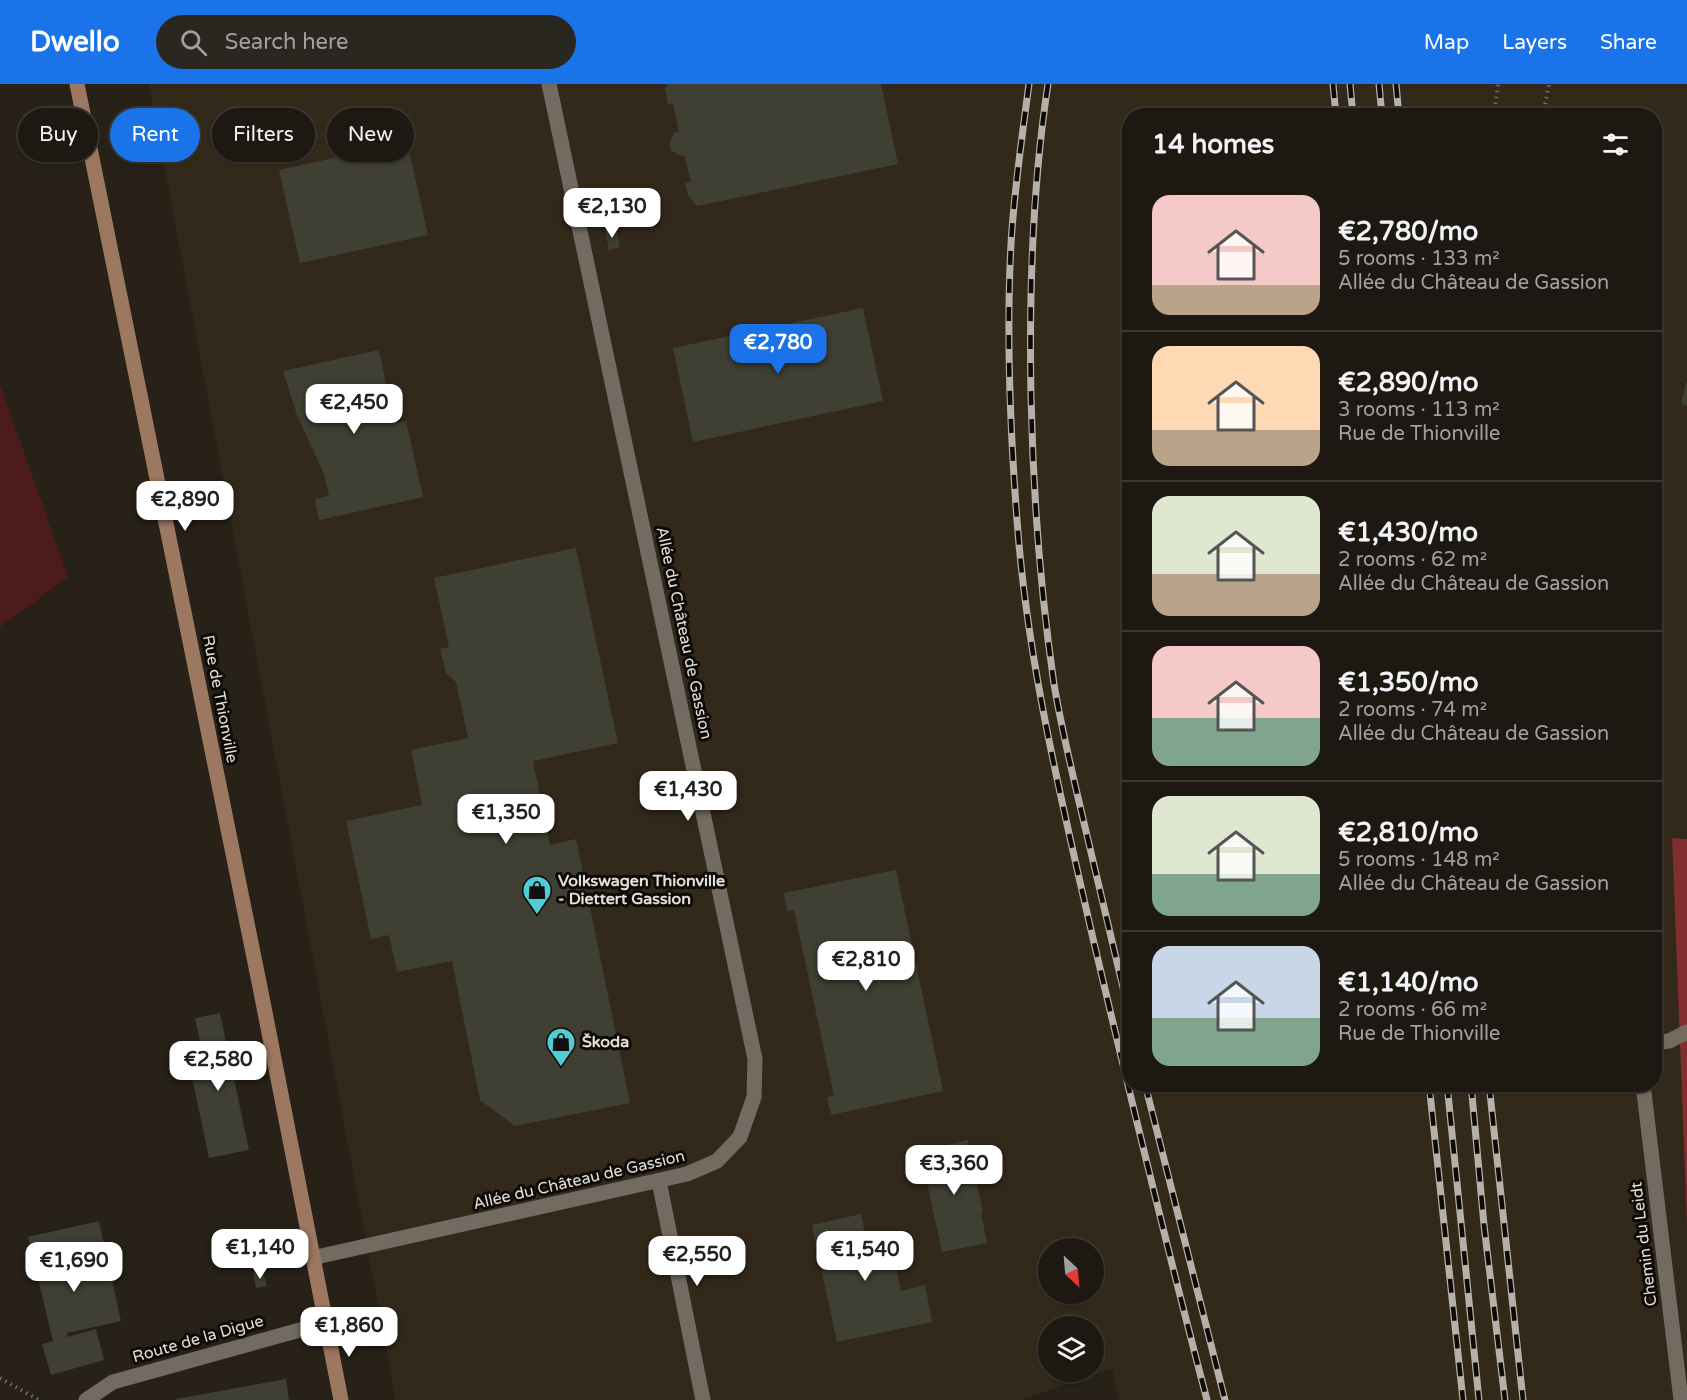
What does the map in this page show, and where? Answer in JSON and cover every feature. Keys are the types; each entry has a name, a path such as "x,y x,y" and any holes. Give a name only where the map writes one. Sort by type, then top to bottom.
{"main road":[{"name":"Rue de Thionville","path":"77,84 341,1400"}],"street":[{"name":"Allée du Château de Gassion","path":"312,1258 687,1174 717,1161 740,1137 754,1097 755,1059 549,84"},
{"path":"1662,1042 1687,1032"},
{"name":"Chemin du Leidt","path":"1644,1092 1681,1400"},
{"path":"659,1181 703,1400"},
{"name":"Route de la Digue","path":"86,1400 113,1382 325,1323"}],"path":[{"path":"1495,108 1498,84"},
{"path":"1544,108 1549,84"},
{"path":"0,1378 39,1400"}],"shaded area":[{"path":"149,84 1687,84 1687,839 1672,838 1687,1226 1687,1400 1119,1400 1112,1369 1104,1372 1104,1316 1038,1316 1038,1382 1073,1382 1020,1400 396,1400 164,162 200,162 200,108 154,108"},
{"path":"0,384 68,577 0,627"},
{"path":"1672,838 1687,839 1687,1226"}],"building":[{"path":"667,84 881,84 898,164 697,206 688,195 685,183 691,182 684,155 681,156 671,151 670,142 674,133 679,132 673,103 668,104 665,89"},
{"path":"327,160 327,162 412,162 428,235 300,263 279,170"},
{"path":"616,229 620,247 609,250 605,231"},
{"path":"863,308 883,401 693,442 673,348"},
{"path":"379,350 394,423 406,421 423,497 319,520 315,499 329,496 324,474 297,415 283,371"},
{"path":"1687,383 1687,406 1681,404"},
{"path":"576,548 618,743 533,761 550,845 576,839 630,1103 515,1126 480,1100 452,961 397,972 389,935 371,939 346,821 422,805 411,750 468,738 456,682 446,673 440,649 449,647 434,578"},
{"path":"896,870 943,1091 831,1115 827,1097 834,1096 794,910 787,911 784,893"},
{"path":"220,1013 249,1150 209,1158 190,1068 205,1065 195,1018"},
{"path":"968,1140 987,1243 942,1252 920,1151"},
{"path":"861,1214 866,1238 889,1233 901,1291 925,1285 932,1322 837,1342 812,1225"},
{"path":"99,1221 121,1321 67,1333 68,1337 96,1329 104,1360 51,1375 42,1344 53,1341 28,1237"},
{"path":"263,1271 267,1286 256,1288 253,1273"},
{"path":"286,1379 289,1400 176,1399"}],"railway":[{"path":"1029,84 1014,204 1009,313 1011,416 1022,572 1028,624 1046,726 1122,1058"},
{"path":"1048,84 1038,162 1033,240 1030,357 1035,504 1054,684 1072,774 1122,983"},
{"path":"1333,84 1335,108"},
{"path":"1350,84 1352,108"},
{"path":"1379,84 1381,108"},
{"path":"1396,84 1398,108"},
{"path":"1130,1092 1207,1400"},
{"path":"1147,1092 1225,1400"},
{"path":"1430,1092 1463,1400"},
{"path":"1448,1092 1479,1400"},
{"path":"1472,1092 1484,1225 1505,1400"},
{"path":"1490,1092 1523,1400"}],"place":[{"name":"Volkswagen Thionville - Diettert Gassion","path":"537,916"},
{"name":"Škoda","path":"561,1068"}]}
